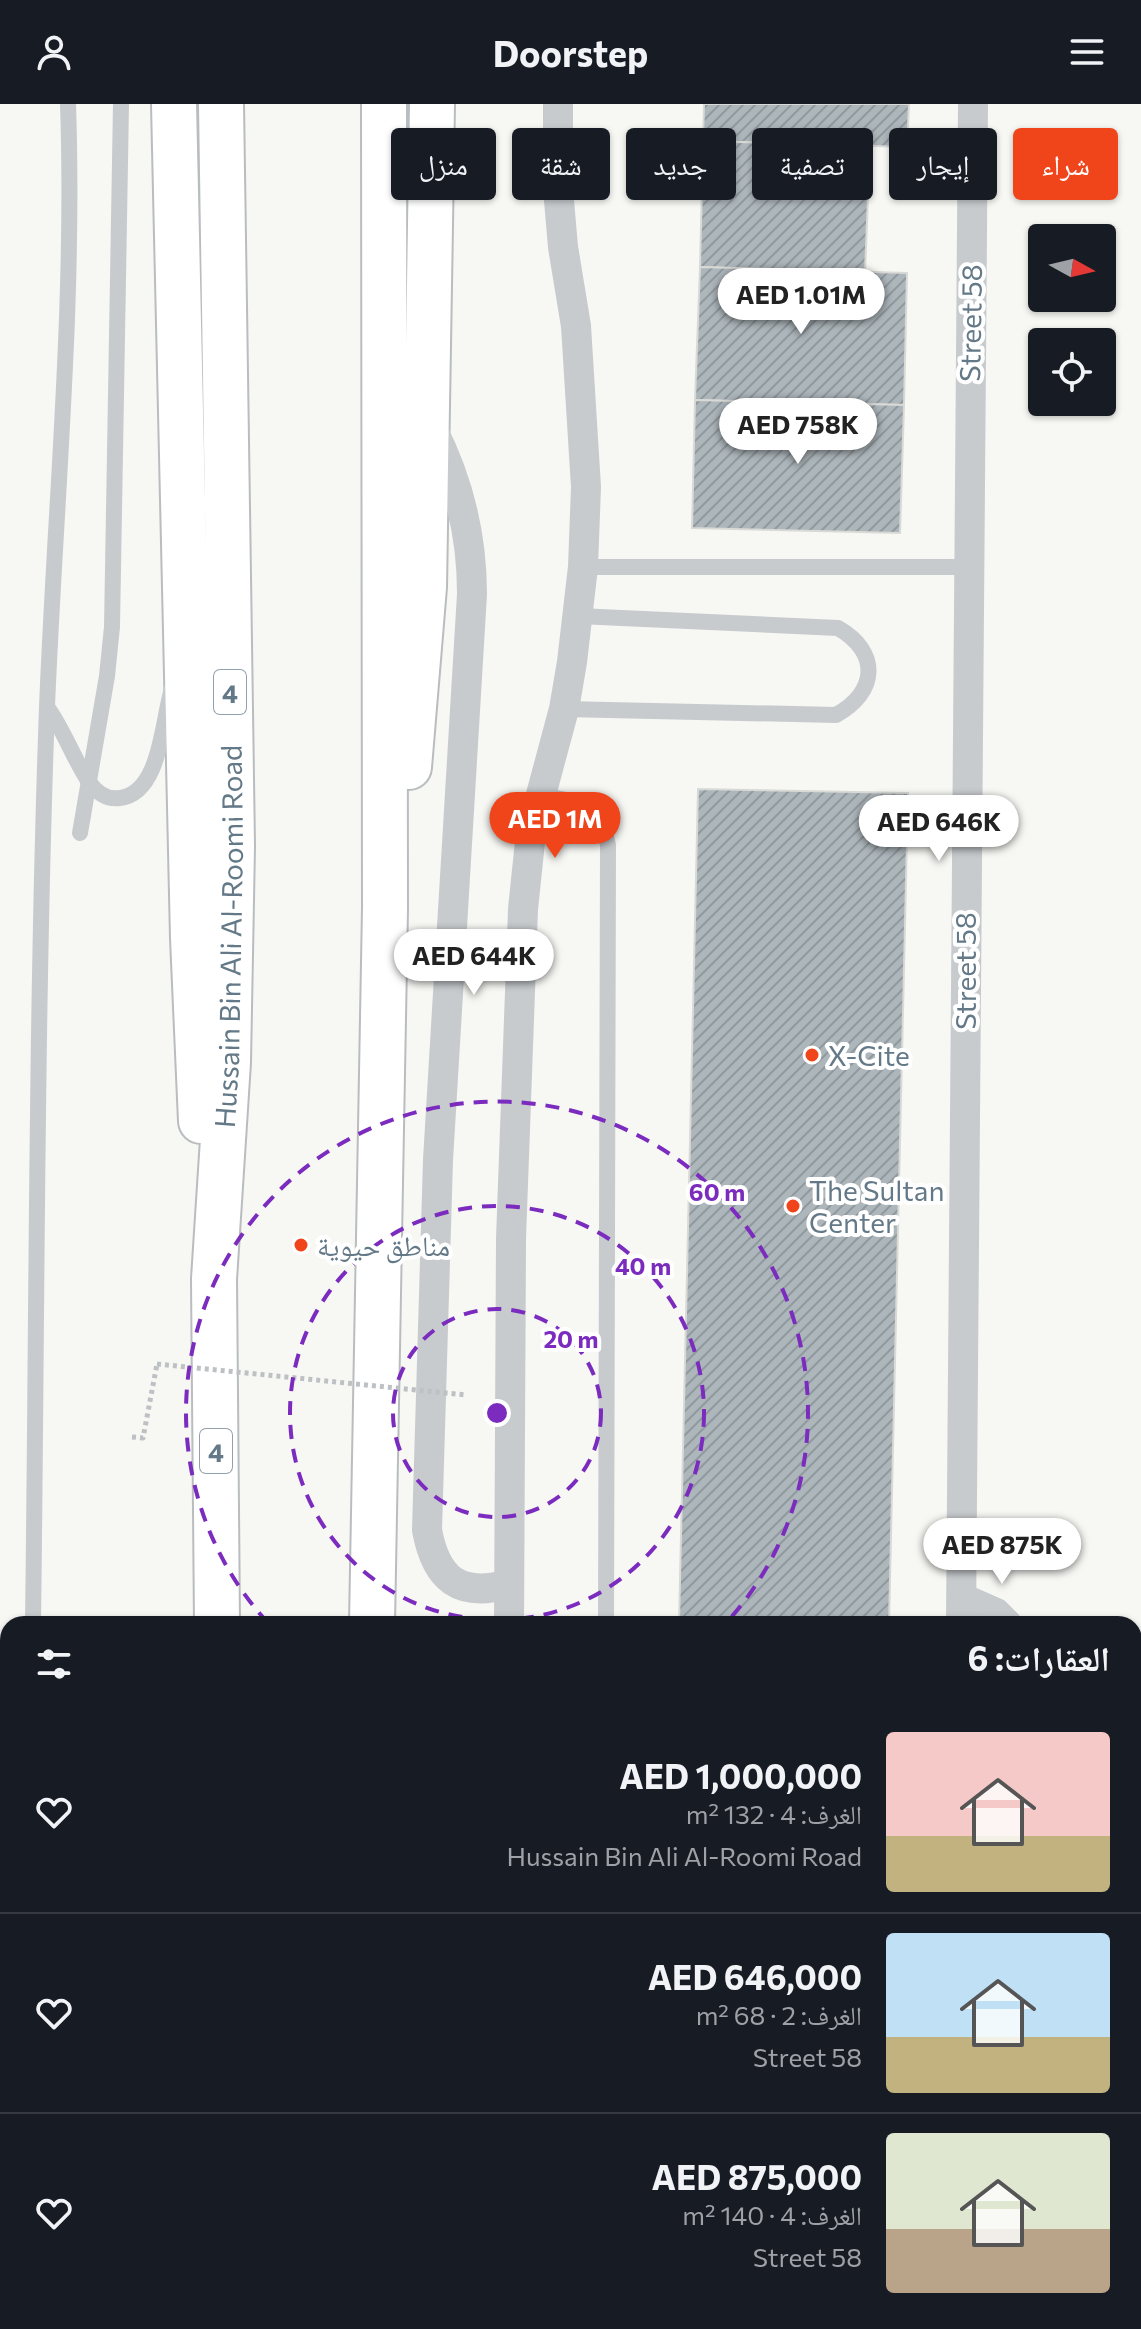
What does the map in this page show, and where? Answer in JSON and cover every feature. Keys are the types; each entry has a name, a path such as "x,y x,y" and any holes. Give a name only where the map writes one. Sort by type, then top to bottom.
{"highway":[{"path":"174,104 197,1052 214,1279"},
{"name":"Hussain Bin Ali Al-Roomi Road","path":"217,1616 214,1279 228,1062 232,846 221,104"},
{"path":"372,1616 385,908 384,104"},
{"path":"385,908 409,767 419,674 432,104"}],"street":[{"path":"509,1616 511,1239 523,909 539,795 564,709 578,616 586,487 584,406 576,326 563,247 558,104"},
{"name":"Street 58","path":"973,104 967,567 962,1611 996,1613 999,1616"},
{"path":"426,417 459,490 472,562 438,1160 427,1530 438,1568 461,1586 490,1589 509,1584"}],"lane":[{"path":"33,1616 34,1224 47,707 67,317 68,104"},
{"path":"80,833 87,778 103,701 112,627 121,104"},
{"path":"583,567 967,567"},
{"path":"564,709 836,715 853,706 865,691 869,672 865,654 855,638 838,628 578,616"},
{"path":"47,707 87,778 101,794 114,799 140,790 150,774 165,712 187,650"},
{"path":"539,795 584,803 605,829 608,845 606,1616"}],"path":[{"path":"132,1437 143,1438 157,1364 466,1395"}],"building":[{"path":"704,104 909,104 908,128 889,128 889,146 873,146 873,128 752,128 752,142 736,142 736,128 703,128"},
{"path":"736,142 752,142 752,200 868,200 865,273 700,267 702,200 736,200"},
{"path":"700,267 907,273 904,405 695,400"},
{"path":"695,400 904,405 900,533 692,528"},
{"path":"698,789 908,793 889,1616 679,1616"}],"place":[{"name":"X-Cite","path":"812,1055"},
{"name":"The Sultan Center","path":"793,1206"},
{"name":"مناطق حيوية","path":"301,1245"}]}
